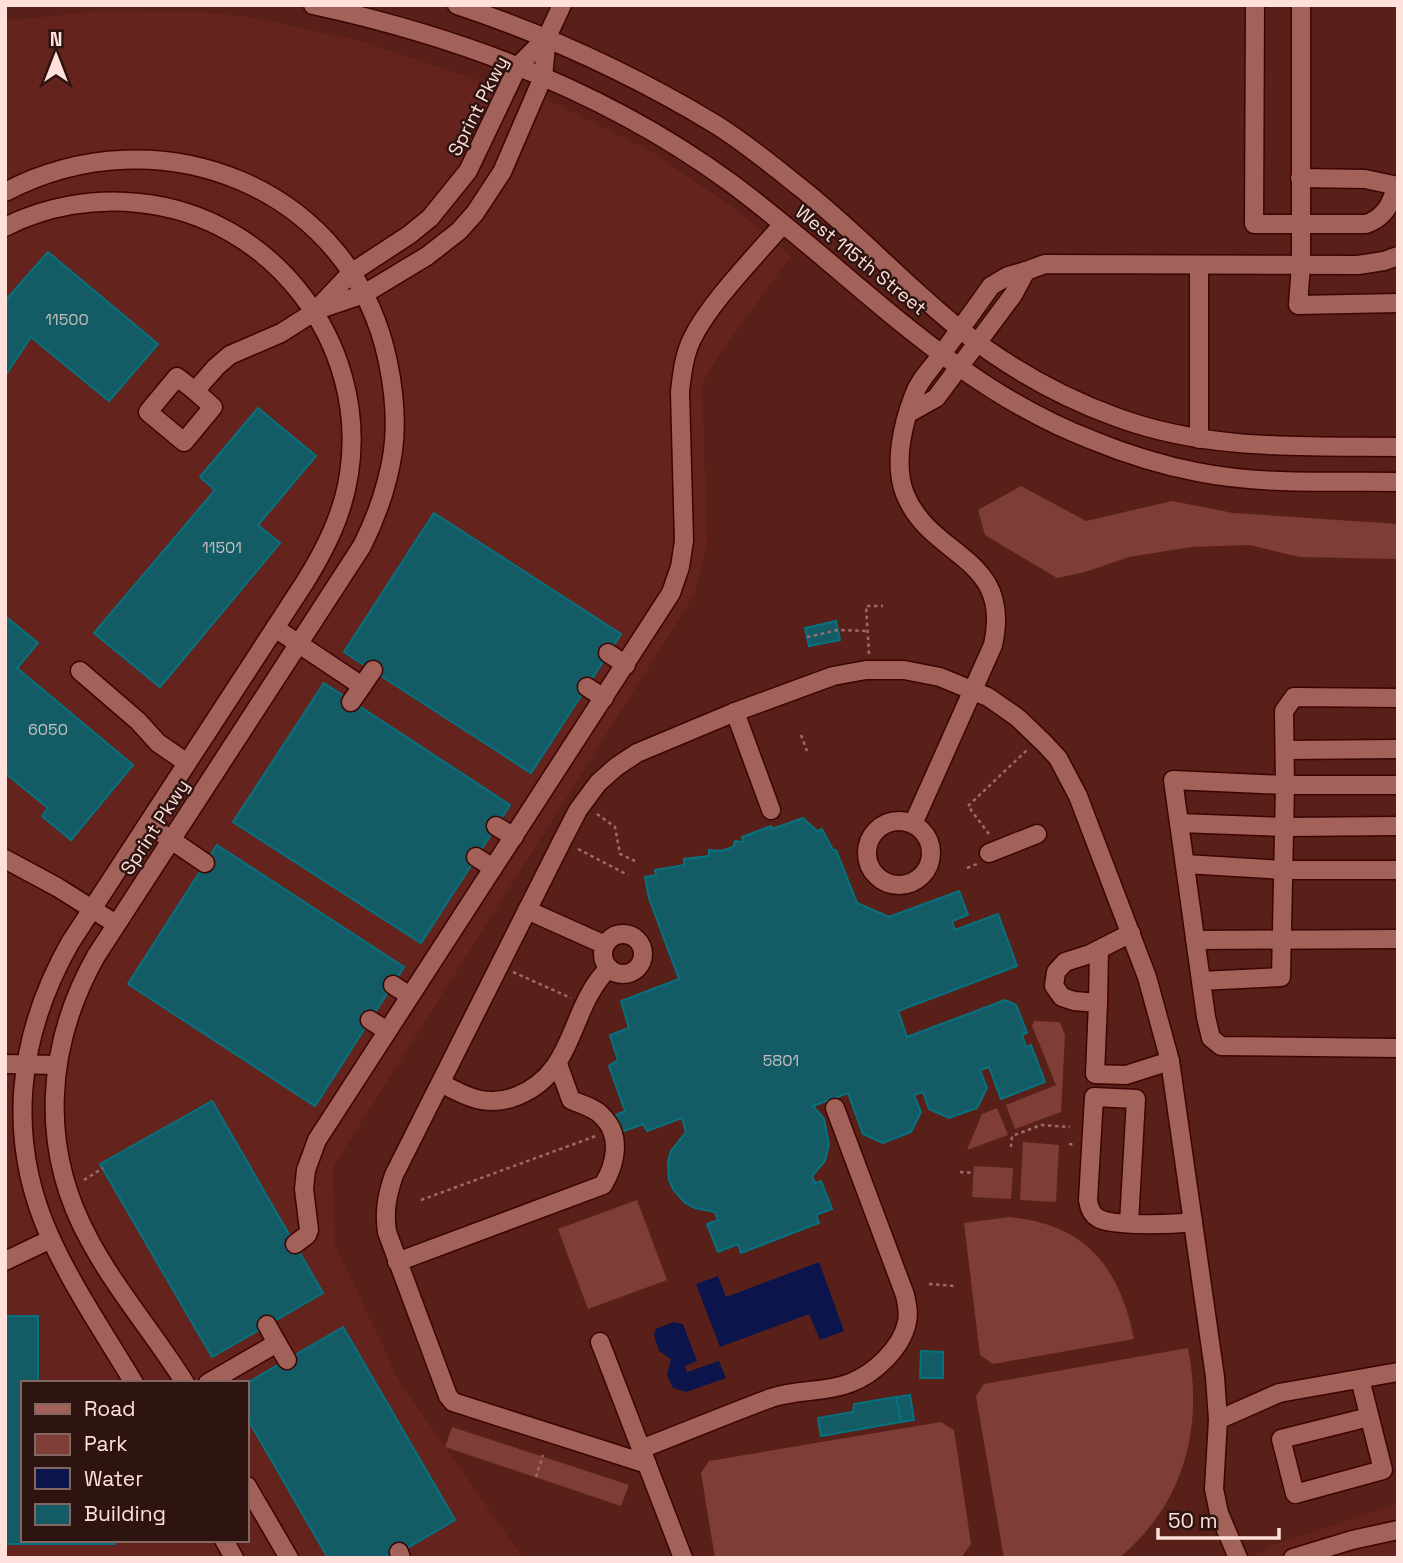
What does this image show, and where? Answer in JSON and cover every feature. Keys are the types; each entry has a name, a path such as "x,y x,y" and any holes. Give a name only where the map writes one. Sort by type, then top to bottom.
{"street":[{"name":"West 115th Street","path":"313,5 417,32 518,66 621,114 678,147 730,183 959,367 1032,413 1090,440 1150,461 1250,480 1398,482"},
{"name":"West 115th Street","path":"457,5 547,37 717,125 800,187 960,330 1038,381 1075,400 1140,425 1199,439 1264,446 1398,447"},
{"path":"195,391 230,355 281,333 314,312 364,294 427,256 452,237 475,213 502,172 543,77 547,37 562,5"},
{"path":"1255,5 1254,224 1366,224 1378,220 1387,210 1397,186 1365,179 1300,178"},
{"path":"1301,5 1301,265 1298,305 1398,303"},
{"name":"Sprint Pkwy","path":"314,312 351,273 409,235 448,197 468,171 518,66 547,37"},
{"name":"Sprint Pkwy","path":"5,192 48,173 89,162 137,158 183,162 246,183 283,204 318,233 351,273 364,294 381,334 391,375 395,412 393,450 382,500 374,522 362,546 96,957 74,999 57,1065 54,1104 58,1153 80,1222 99,1256 184,1381"},
{"name":"Sprint Pkwy","path":"5,227 52,209 105,201 155,204 183,211 225,228 266,256 300,290 314,312 332,344 345,383 351,427 349,474 330,539 59,962 33,1027 25,1065 22,1105 26,1150 34,1191 51,1239 133,1381"},
{"path":"295,1244 307,1235 309,1230 304,1189 310,1155 317,1140 671,593 680,567 684,541 680,392 682,368 691,340 708,313 783,224"},
{"path":"913,824 993,645 997,625 996,606 980,572 928,528 905,494 900,474 903,431 918,385 991,286 1008,276 1045,264 1358,265 1398,256"},
{"path":"1199,265 1199,439"},
{"path":"909,413 936,398 1013,295 1026,271"},
{"path":"275,628 362,686"},
{"path":"608,653 626,664"},
{"path":"835,1108 908,1309 907,1323 901,1336 884,1360 862,1377 850,1383 787,1393 644,1456 453,1402 448,1396 387,1232 384,1216 386,1196 394,1175 578,810 598,783 637,753 734,712 851,671 887,669 921,673 973,689 988,697 1018,718 1058,758 1074,786 1131,933 1151,989 1170,1061 1214,1377 1217,1420 1214,1489 1219,1513 1238,1558"},
{"path":"351,702 373,670"},
{"path":"80,671 138,721 158,743 187,763"},
{"path":"587,687 604,698"},
{"path":"1201,982 1281,977 1284,711 1294,697 1398,698"},
{"path":"734,712 771,810"},
{"path":"1284,750 1398,749"},
{"path":"1398,785 1284,785 1173,780 1211,1038 1221,1046 1398,1048"},
{"path":"1179,823 1284,827 1398,826"},
{"path":"148,824 205,863"},
{"path":"496,826 514,837"},
{"path":"985,858 1037,834"},
{"path":"476,857 494,868"},
{"path":"5,859 116,925"},
{"path":"1185,864 1283,870 1398,870"},
{"path":"527,910 605,945"},
{"path":"1098,1003 1068,1000 1057,992 1054,979 1059,966 1099,950 1131,933"},
{"path":"624,934 636,939 642,951 640,963 631,972 618,973 609,968 603,954 605,945 612,938 624,934"},
{"path":"1195,940 1398,939"},
{"path":"1099,950 1089,1209 1103,1221 1167,1224 1193,1222"},
{"path":"441,1083 481,1102 512,1098 539,1085 558,1063 593,987 609,968"},
{"path":"393,985 410,996"},
{"path":"370,1020 387,1031"},
{"path":"1095,1074 1126,1075 1170,1061"},
{"path":"397,1262 603,1185 611,1172 615,1155 611,1130 601,1114 571,1100 558,1063"},
{"path":"5,1064 57,1065"},
{"path":"1094,1097 1136,1099 1129,1223"},
{"path":"5,1261 51,1239"},
{"path":"267,1325 287,1360"},
{"path":"600,1342 683,1558"},
{"path":"211,1381 277,1343"},
{"path":"1217,1420 1279,1393 1398,1372"},
{"path":"1360,1379 1383,1470 1295,1494 1281,1439 1369,1417"},
{"path":"248,1488 289,1558"},
{"path":"1293,1558 1352,1539 1398,1530"},
{"path":"225,1542 234,1558"}],"path":[{"path":"869,661 866,606 883,606"},
{"path":"807,637 838,630 867,631"},
{"path":"801,735 807,751"},
{"path":"989,834 968,806 1032,744 1045,744"},
{"path":"594,813 615,827 620,854 635,861"},
{"path":"575,848 628,875"},
{"path":"967,868 985,858"},
{"path":"513,972 582,1004 586,1002"},
{"path":"1011,1147 1012,1136 1041,1125 1070,1126"},
{"path":"421,1200 611,1130"},
{"path":"84,1180 103,1168"},
{"path":"960,1172 974,1172"},
{"path":"929,1284 956,1286"},
{"path":"536,1477 543,1455"}],"shaded area":[{"path":"99,11 203,12 255,18 363,42 490,84 535,94 655,154 735,209 791,256 720,353 702,383 707,545 694,595 333,1167 335,1244 400,1383 523,1558 5,1558 5,21"},
{"path":"1398,1503 1398,1558 1249,1558 1272,1546"}],"green space":[{"path":"1021,486 1086,521 1172,501 1233,513 1398,524 1398,559 1299,557 1250,545 1191,547 1129,557 1057,578 985,535 978,510"},
{"path":"1034,1021 1060,1022 1065,1035 1061,1112 1015,1129 1006,1105 1056,1085 1032,1026"},
{"path":"997,1108 1008,1135 967,1150 982,1114"},
{"path":"1023,1142 1059,1145 1056,1202 1020,1200"},
{"path":"974,1166 1013,1168 1011,1199 972,1197"},
{"path":"637,1200 667,1280 588,1309 558,1229"},
{"path":"1010,1217 1060,1229 1095,1254 1119,1291 1134,1339 993,1364 980,1355 964,1223"},
{"path":"1188,1348 1193,1408 1184,1464 1159,1514 1141,1537 1119,1558 1004,1558 976,1396 984,1384"},
{"path":"941,1422 954,1430 971,1544 961,1558 715,1558 701,1473 709,1461"},
{"path":"452,1427 629,1485 621,1506 445,1447"}],"water":[{"path":"819,1262 844,1331 820,1340 809,1314 720,1347 696,1284 718,1276 726,1297"},
{"path":"674,1322 683,1324 697,1361 685,1366 687,1372 719,1361 726,1378 686,1392 673,1388 667,1375 671,1359 659,1351 654,1335 656,1329"}],"building":[{"path":"48,252 158,344 109,401 31,337 5,376 5,301"},
{"path":"258,408 316,456 258,525 280,543 160,687 94,633 215,490 200,477"},
{"path":"434,513 621,634 531,773 344,652"},
{"path":"5,616 38,643 17,668 133,765 71,840 42,816 48,808 5,773"},
{"path":"836,621 840,640 809,646 805,628"},
{"path":"324,683 510,805 421,943 233,822"},
{"path":"803,818 817,831 822,829 833,850 836,850 857,903 889,917 959,891 968,915 952,921 955,930 998,914 1017,966 898,1011 907,1037 1005,1000 1016,1005 1027,1033 1022,1035 1026,1047 1031,1045 1045,1082 1001,1099 989,1067 980,1070 987,1088 977,1108 949,1118 929,1109 923,1092 914,1095 921,1112 911,1132 883,1143 863,1134 848,1093 813,1106 824,1119 829,1144 825,1161 812,1176 815,1183 821,1181 832,1209 816,1215 819,1223 741,1253 738,1244 718,1252 707,1224 718,1220 715,1212 685,1203 669,1180 668,1161 671,1151 686,1132 682,1118 647,1131 643,1124 621,1132 614,1116 625,1111 609,1066 618,1060 610,1035 629,1028 621,1001 679,979 649,898 645,877 656,875 655,870 684,865 684,859 709,856 709,850 721,851 733,847 735,841 744,842 742,837 771,826 772,829"},
{"path":"217,845 404,967 315,1106 128,984"},
{"path":"212,1101 323,1293 212,1357 100,1164"},
{"path":"5,1316 38,1316 38,1381 21,1381 21,1542 115,1544 5,1544"},
{"path":"343,1327 455,1520 390,1558 328,1558 248,1420 248,1382"},
{"path":"921,1351 943,1352 943,1378 920,1378"},
{"path":"910,1395 914,1420 901,1422 896,1397"},
{"path":"896,1397 901,1422 821,1436 818,1418 853,1412 854,1404"}]}
